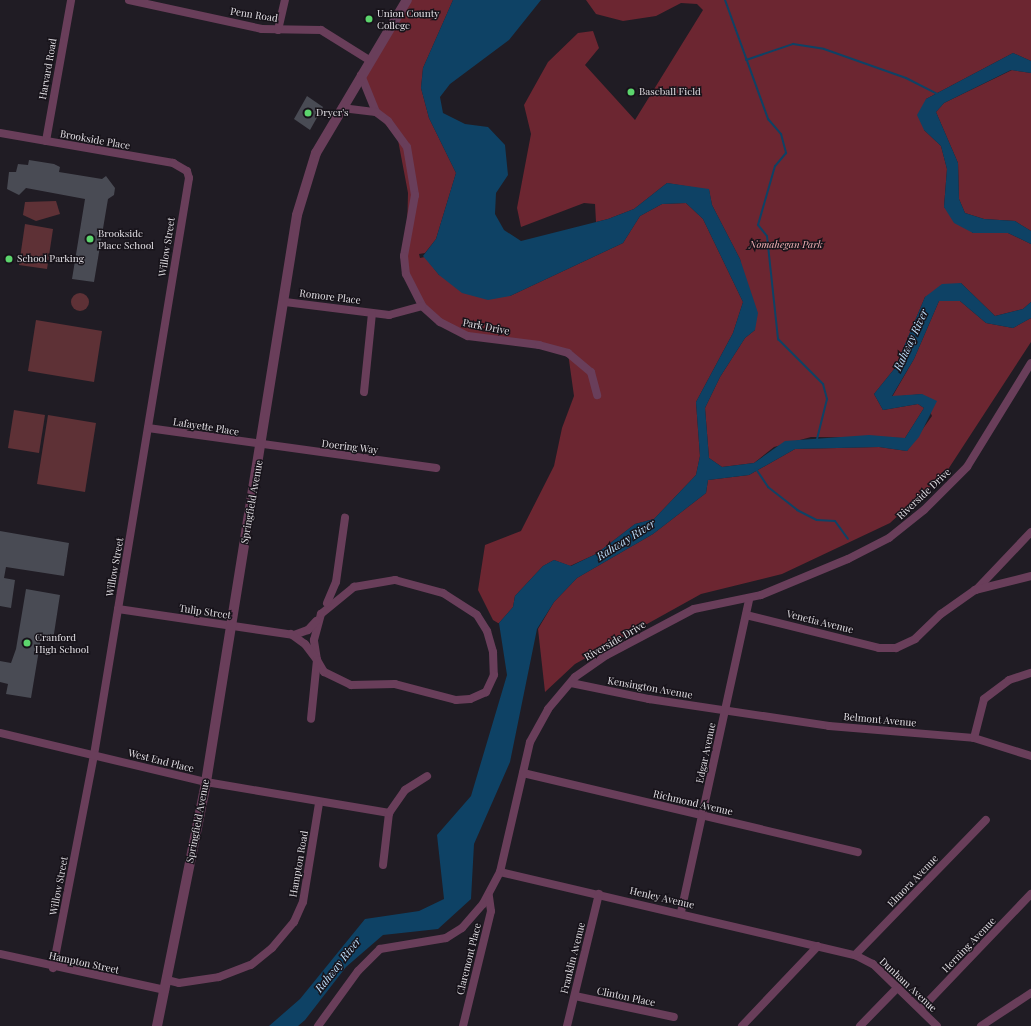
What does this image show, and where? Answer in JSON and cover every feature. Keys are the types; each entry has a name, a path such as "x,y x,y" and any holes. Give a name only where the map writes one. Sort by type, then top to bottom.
{"street":[{"name":"Harvard Road","path":"46,141 71,0"},
{"name":"Penn Road","path":"129,0 278,30 321,30 369,60"},
{"path":"278,30 285,0"},
{"name":"Springfield Avenue","path":"157,1026 206,782 285,302 297,215 316,153 369,60 407,0"},
{"name":"Park Drive","path":"361,75 376,112 388,120 407,147 415,195 404,256 406,274 422,306 440,322 468,336 539,345 568,353 591,372 597,395"},
{"path":"342,108 376,112"},
{"name":"Brookside Place","path":"0,133 173,163 185,169"},
{"name":"Willow Street","path":"53,968 94,755 189,178 185,169"},
{"name":"Romore Place","path":"285,302 372,313 399,314 422,306"},
{"name":"Romore Place","path":"364,392 372,313"},
{"name":"Riverside Drive","path":"318,1026 358,971 380,949 446,938 462,928 489,896 500,872 523,773 539,724 571,683 607,655 694,609 716,602 749,598 868,549 924,510 975,456 1031,363"},
{"name":"Lafayette Place","path":"148,428 262,445"},
{"name":"Doering Way","path":"262,445 436,468"},
{"path":"311,719 317,660 314,640 317,621 336,582 345,518"},
{"path":"975,590 1031,532"},
{"path":"975,590 1031,576"},
{"path":"395,580 433,589 462,603 482,622 493,652 494,676 486,692 463,700 395,684 351,685 324,672 305,644 290,634 305,632 317,621 339,595 366,582 395,580"},
{"name":"Venetia Avenue","path":"746,615 888,649 915,639 941,614 975,590"},
{"name":"Edgar Avenue","path":"681,912 749,598"},
{"name":"Tulip Street","path":"118,609 290,634"},
{"path":"974,738 984,699 1009,680 1031,672"},
{"name":"Kensington Avenue","path":"571,683 725,711"},
{"name":"Belmont Avenue","path":"725,711 828,726 974,738 1031,756"},
{"name":"West End Place","path":"0,733 206,782 319,803 389,813"},
{"name":"Richmond Avenue","path":"523,773 858,852"},
{"path":"383,865 389,813 405,790 426,776"},
{"name":"Hampton Road","path":"166,985 179,982 218,978 250,965 272,948 294,922 303,902 319,803"},
{"name":"Elmora Avenue","path":"855,955 986,820"},
{"name":"Henley Avenue","path":"500,872 681,912 818,946"},
{"name":"Franklin Avenue","path":"567,1026 599,894"},
{"name":"Herning Avenue","path":"921,1009 1031,894"},
{"name":"Claremont Place","path":"463,1026 491,911 489,896"},
{"path":"742,1026 818,946"},
{"name":"Dunham Avenue","path":"818,946 855,955 872,964 898,987 937,1026"},
{"name":"Hampton Street","path":"0,954 53,968 166,985"},
{"path":"860,1026 898,987"},
{"path":"981,1026 1031,992"},
{"name":"Clinton Place","path":"575,996 674,1017"}],"shaded area":[{"path":"56,201 60,214 36,221 23,215 25,202"},
{"path":"25,224 53,229 47,269 19,265"},
{"path":"80,293 86,296 89,302 86,308 80,311 74,308 71,302 74,296"},
{"path":"36,320 102,331 94,382 28,371"},
{"path":"14,410 45,415 39,453 8,448"},
{"path":"48,415 96,423 85,492 37,484"}],"green space":[{"path":"408,0 453,0 423,68 421,88 429,118 456,173 436,239 425,253 419,254 420,258 425,257 439,275 510,296 623,243 640,216 662,204 686,203 703,219 743,302 733,333 696,402 700,456 696,475 654,519 635,524 596,554 570,566 554,560 543,566 515,596 513,607 499,623 538,629 498,623 493,620 478,590 485,545 521,531 554,466 562,428 574,396 568,353 468,336 432,317 406,274 408,193 398,140 376,112 361,75"},
{"name":"Nomahegan Park","path":"586,0 1031,0 1031,61 1013,53 926,99 924,130 941,146 947,169 944,207 973,233 1008,233 1031,244 1031,302 1023,309 995,316 961,283 925,297 895,368 874,394 883,410 918,404 924,408 905,438 811,437 774,447 754,463 722,467 709,458 705,408 720,377 745,338 755,330 740,259 712,205 709,190 667,183 634,209 608,219 596,222 595,204 584,203 521,227 517,208 531,134 524,105 548,62 578,33 593,31 599,48 585,65 635,120 703,10 697,4 681,3 656,16 623,21 596,14"},
{"path":"1012,70 1031,73 1031,231 1015,221 984,219 965,213 959,199 958,163 936,112 944,103"},
{"path":"939,301 960,301 986,323 1013,328 1031,318 1031,342 947,471 890,523 782,574 701,594 575,664 545,692 538,629 554,602 577,578 653,534 706,493 708,480 749,475 795,449 879,447 907,451 932,416 922,394 892,397 914,359"}],"water":[{"name":"Rahway River","path":"453,0 541,0 509,40 450,84 440,97 443,113 465,124 488,127 505,145 508,175 496,193 495,214 504,230 521,241 608,219 634,209 667,183 709,189 712,205 740,259 758,313 755,330 745,338 720,377 705,408 709,458 722,467 754,463 785,441 869,435 905,438 924,408 918,404 883,410 874,394 895,368 925,297 942,284 961,283 995,316 1023,309 1031,302 1031,318 1013,328 986,323 960,301 939,301 914,359 892,396 922,394 937,401 919,437 907,451 879,447 795,449 749,475 708,480 706,493 653,534 577,578 554,602 537,629 510,762 474,844 471,899 438,929 383,935 346,967 305,1020 298,1026 269,1026 300,999 365,919 419,911 444,899 437,835 471,796 507,675 499,623 513,607 515,596 543,566 554,560 571,566 596,554 635,524 654,519 696,475 700,456 696,402 733,333 743,302 703,219 686,203 662,204 640,216 623,243 510,296 488,300 462,293 439,275 423,256 436,239 456,173 429,118 421,88 423,68"},
{"path":"1013,53 1031,61 1031,73 1011,70 944,103 936,112 958,163 959,199 965,213 984,219 1015,221 1031,231 1031,244 1008,233 973,233 954,223 944,207 947,169 941,146 924,130 917,115 926,99"}],"building":[{"name":"Dryer's","path":"307,96 323,107 310,130 294,119"},
{"name":"Brookside Place School","path":"29,160 54,164 60,167 59,172 102,179 106,176 115,188 114,195 108,199 94,282 72,279 85,199 26,188 19,195 7,189 9,172 16,172 18,164 28,165"},
{"path":"0,531 69,543 64,576 6,567 4,578 15,580 11,608 0,606"},
{"name":"Cranford High School","path":"26,589 60,595 53,640 41,638 31,698 6,694 8,684 0,682 0,661 11,663 16,649"}],"waterway":[{"path":"725,0 768,119 781,134 786,153 775,166 758,225 767,236 778,339 823,384 827,399 817,439"},
{"path":"746,60 793,44 824,49 906,78 937,94"},
{"path":"756,469 768,487 797,510 817,520 835,521 848,539"}],"place":[{"name":"Union County College","path":"369,19"},
{"name":"Baseball Field","path":"631,92"},
{"name":"Dryer's","path":"308,113"},
{"name":"Brookside Place School","path":"90,239"},
{"name":"School Parking","path":"9,259"},
{"name":"Cranford High School","path":"27,643"}]}
